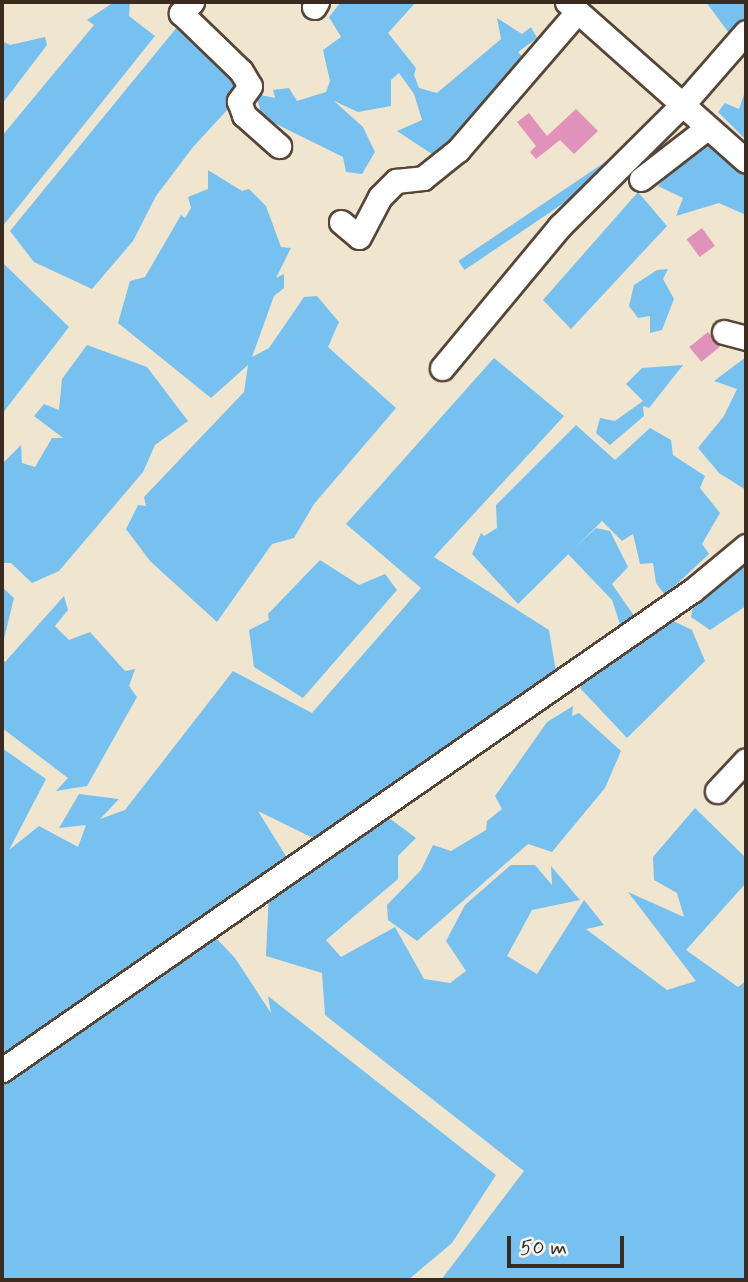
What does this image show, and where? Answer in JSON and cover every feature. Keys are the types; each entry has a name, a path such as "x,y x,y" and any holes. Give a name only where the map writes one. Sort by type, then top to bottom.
{"street":[{"path":"192,2 181,13 241,71 250,86 239,101 244,116 279,146"},
{"path":"341,222 359,237 380,197 396,181 423,178 458,150 572,7 684,103 707,128 746,161"},
{"path":"442,368 560,226 684,103 746,32"},
{"path":"641,179 707,128"},
{"path":"724,332 746,338"},
{"path":"2,1070 693,590 746,546"},
{"path":"717,790 746,760"}],"water":[{"path":"114,2 130,2 129,16 155,36 2,227 2,136 94,25 87,20"},
{"path":"341,2 416,2 388,33 416,68 414,75 419,88 437,93 501,39 497,18 522,34 531,27 537,38 518,52 524,58 438,158 397,131 422,120 414,94 399,73 391,80 391,106 358,112 334,101 363,127 375,152 362,174 346,172 343,157 262,117 256,94 275,98 273,90 289,88 297,101 326,92 330,81 323,50 341,37 329,17"},
{"path":"706,2 746,2 746,18 729,33"},
{"path":"178,26 241,81 241,95 193,147 156,196 133,241 92,289 34,262 10,231"},
{"path":"45,37 47,45 2,104 2,41 10,45"},
{"path":"746,89 746,140 718,112 725,103 739,109"},
{"path":"688,106 694,115 465,270 458,261"},
{"path":"702,139 715,142 746,174 746,215 719,203 676,216 683,198 658,186"},
{"path":"208,170 242,191 249,189 266,206 281,247 291,248 276,278 284,274 284,288 274,296 252,357 269,348 304,297 317,296 339,322 328,347 396,408 314,504 294,538 272,544 217,622 150,561 126,529 138,505 146,506 144,497 244,392 248,365 211,398 118,323 130,281 145,277 181,215 185,218 191,208 188,197 208,189"},
{"path":"638,192 667,226 571,329 543,300"},
{"path":"2,262 69,327 2,414"},
{"path":"668,269 663,279 674,299 662,330 650,333 650,316 638,318 629,306 634,285 657,270"},
{"path":"87,345 147,367 188,421 155,445 143,472 59,571 32,583 11,563 2,563 2,464 21,445 22,463 35,467 52,438 63,438 34,416 44,404 59,410 62,379"},
{"path":"746,357 746,490 719,473 698,448 724,416 737,389 714,381"},
{"path":"494,358 564,416 434,557 549,630 557,678 319,841 258,811 292,866 2,1061 2,748 46,779 9,850 39,826 78,847 86,825 59,828 79,794 119,799 100,819 125,810 233,671 312,713 421,588 346,524"},
{"path":"683,365 649,408 643,406 644,416 610,445 596,433 600,418 615,421 643,401 626,384 642,368"},
{"path":"576,425 615,460 650,428 671,440 673,455 705,476 700,488 720,513 702,544 709,554 665,595 656,583 653,563 640,564 633,534 622,541 602,521 518,604 472,554 481,533 484,536 497,528 496,505"},
{"path":"596,528 610,531 628,567 612,584 637,620 621,627 612,600 568,554"},
{"path":"320,560 359,585 385,574 397,590 303,698 254,667 249,630 269,620 268,614"},
{"path":"746,562 746,606 710,630 691,617 694,601"},
{"path":"2,587 14,598 2,647"},
{"path":"64,596 68,610 55,626 69,640 90,632 125,671 135,669 129,686 137,697 87,786 56,791 68,778 2,728 2,659 5,662"},
{"path":"665,617 692,630 705,661 627,738 580,688 601,661"},
{"path":"573,706 572,716 579,713 621,751 605,788 552,852 528,844 417,941 388,920 387,905 421,870 433,845 451,851 486,830 487,821 502,809 495,796 547,722"},
{"path":"695,808 746,858 746,883 686,950 738,987 746,981 746,1280 441,1280 524,1171 325,1015 322,973 266,956 269,891 389,818 416,838 398,856 398,879 326,940 341,957 395,927 424,979 450,983 466,971 446,941 465,905 511,865 535,865 552,885 551,866 580,900 532,910 507,956 537,974 584,900 604,925 586,929 667,990 696,981 628,892 684,917 677,893 654,880 653,857"},
{"path":"215,937 235,958 271,1013 268,996 496,1175 452,1243 408,1280 2,1280 2,1080"}],"building":[{"path":"576,109 598,131 574,154 560,140 536,159 530,152 536,146 517,122 529,113 547,136"},
{"path":"702,228 715,246 700,257 687,239"},
{"path":"708,332 720,347 701,362 689,347"}]}
